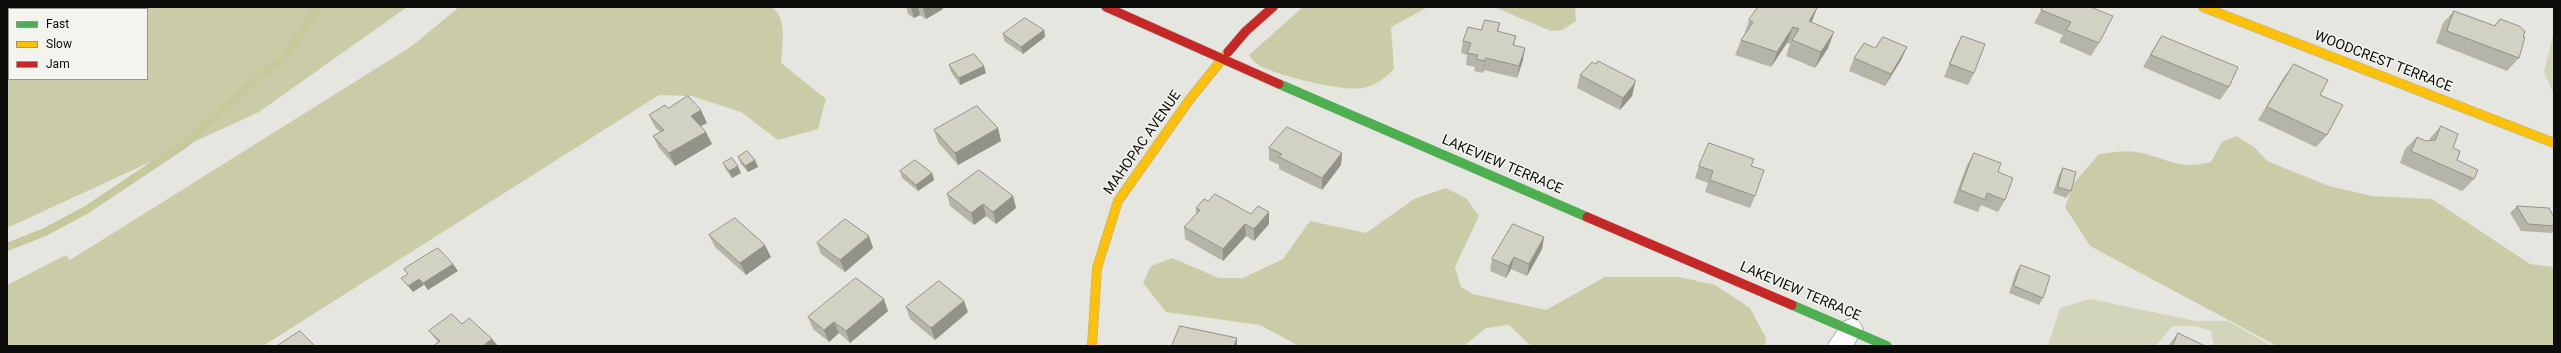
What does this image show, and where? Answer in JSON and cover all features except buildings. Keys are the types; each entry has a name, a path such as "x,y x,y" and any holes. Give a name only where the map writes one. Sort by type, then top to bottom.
{"street":[{"name":"LAKEVIEW TERRACE","path":"1106,7 1845,338 1888,346"},
{"name":"MAHOPAC AVENUE","path":"1092,346 1097,268 1118,201 1190,98 1246,31 1273,7"},
{"name":"WOODCREST TERRACE","path":"2203,7 2554,143"}],"green space":[{"path":"7,7 407,7 259,112 7,228"},
{"path":"459,7 772,7 777,12 782,26 783,41 781,63 826,99 818,129 778,140 741,112 692,96 659,95 263,346 7,346 7,285 66,255 70,260 412,46"},
{"path":"1303,7 1428,7 1391,27 1394,69 1383,79 1368,87 1354,89 1309,82 1278,73 1257,64 1249,55"},
{"path":"1494,7 1575,7 1576,21 1562,30 1551,31"},
{"path":"2554,31 2554,95 2544,72"},
{"path":"2236,136 2254,147 2267,161 2329,186 2372,196 2432,199 2530,264 2554,267 2554,346 2277,346 2090,246 2065,207 2074,183 2099,154 2132,151 2181,164 2199,164 2211,162 2222,142"},
{"path":"1446,188 1467,199 1479,216 1455,267 1461,287 1473,294 1546,310 1605,277 1679,277 1715,285 1750,308 1766,338 1765,346 1531,346 1509,325 1486,328 1464,346 1299,346 1260,325 1166,312 1143,283 1151,266 1172,258 1219,278 1243,278 1283,259 1310,221 1366,233 1414,199"},
{"path":"2090,299 2196,321 2228,321 2272,346 2214,346 2211,331 2194,326 2172,326 2156,346 2048,346 2060,308"}],"waterway":[{"path":"7,247 45,232 86,210 185,144 252,83 287,55 318,7"}],"traffic: fast":[{"path":"1279,84 1587,217"},
{"path":"1792,305 1887,346"}],"traffic: slow":[{"path":"2203,7 2554,143"},
{"path":"1092,346 1097,268 1118,201 1190,99 1228,52"}],"traffic: jam":[{"path":"1106,7 1279,84"},
{"path":"1228,52 1246,31 1273,7"},
{"path":"1587,217 1792,305"}]}
